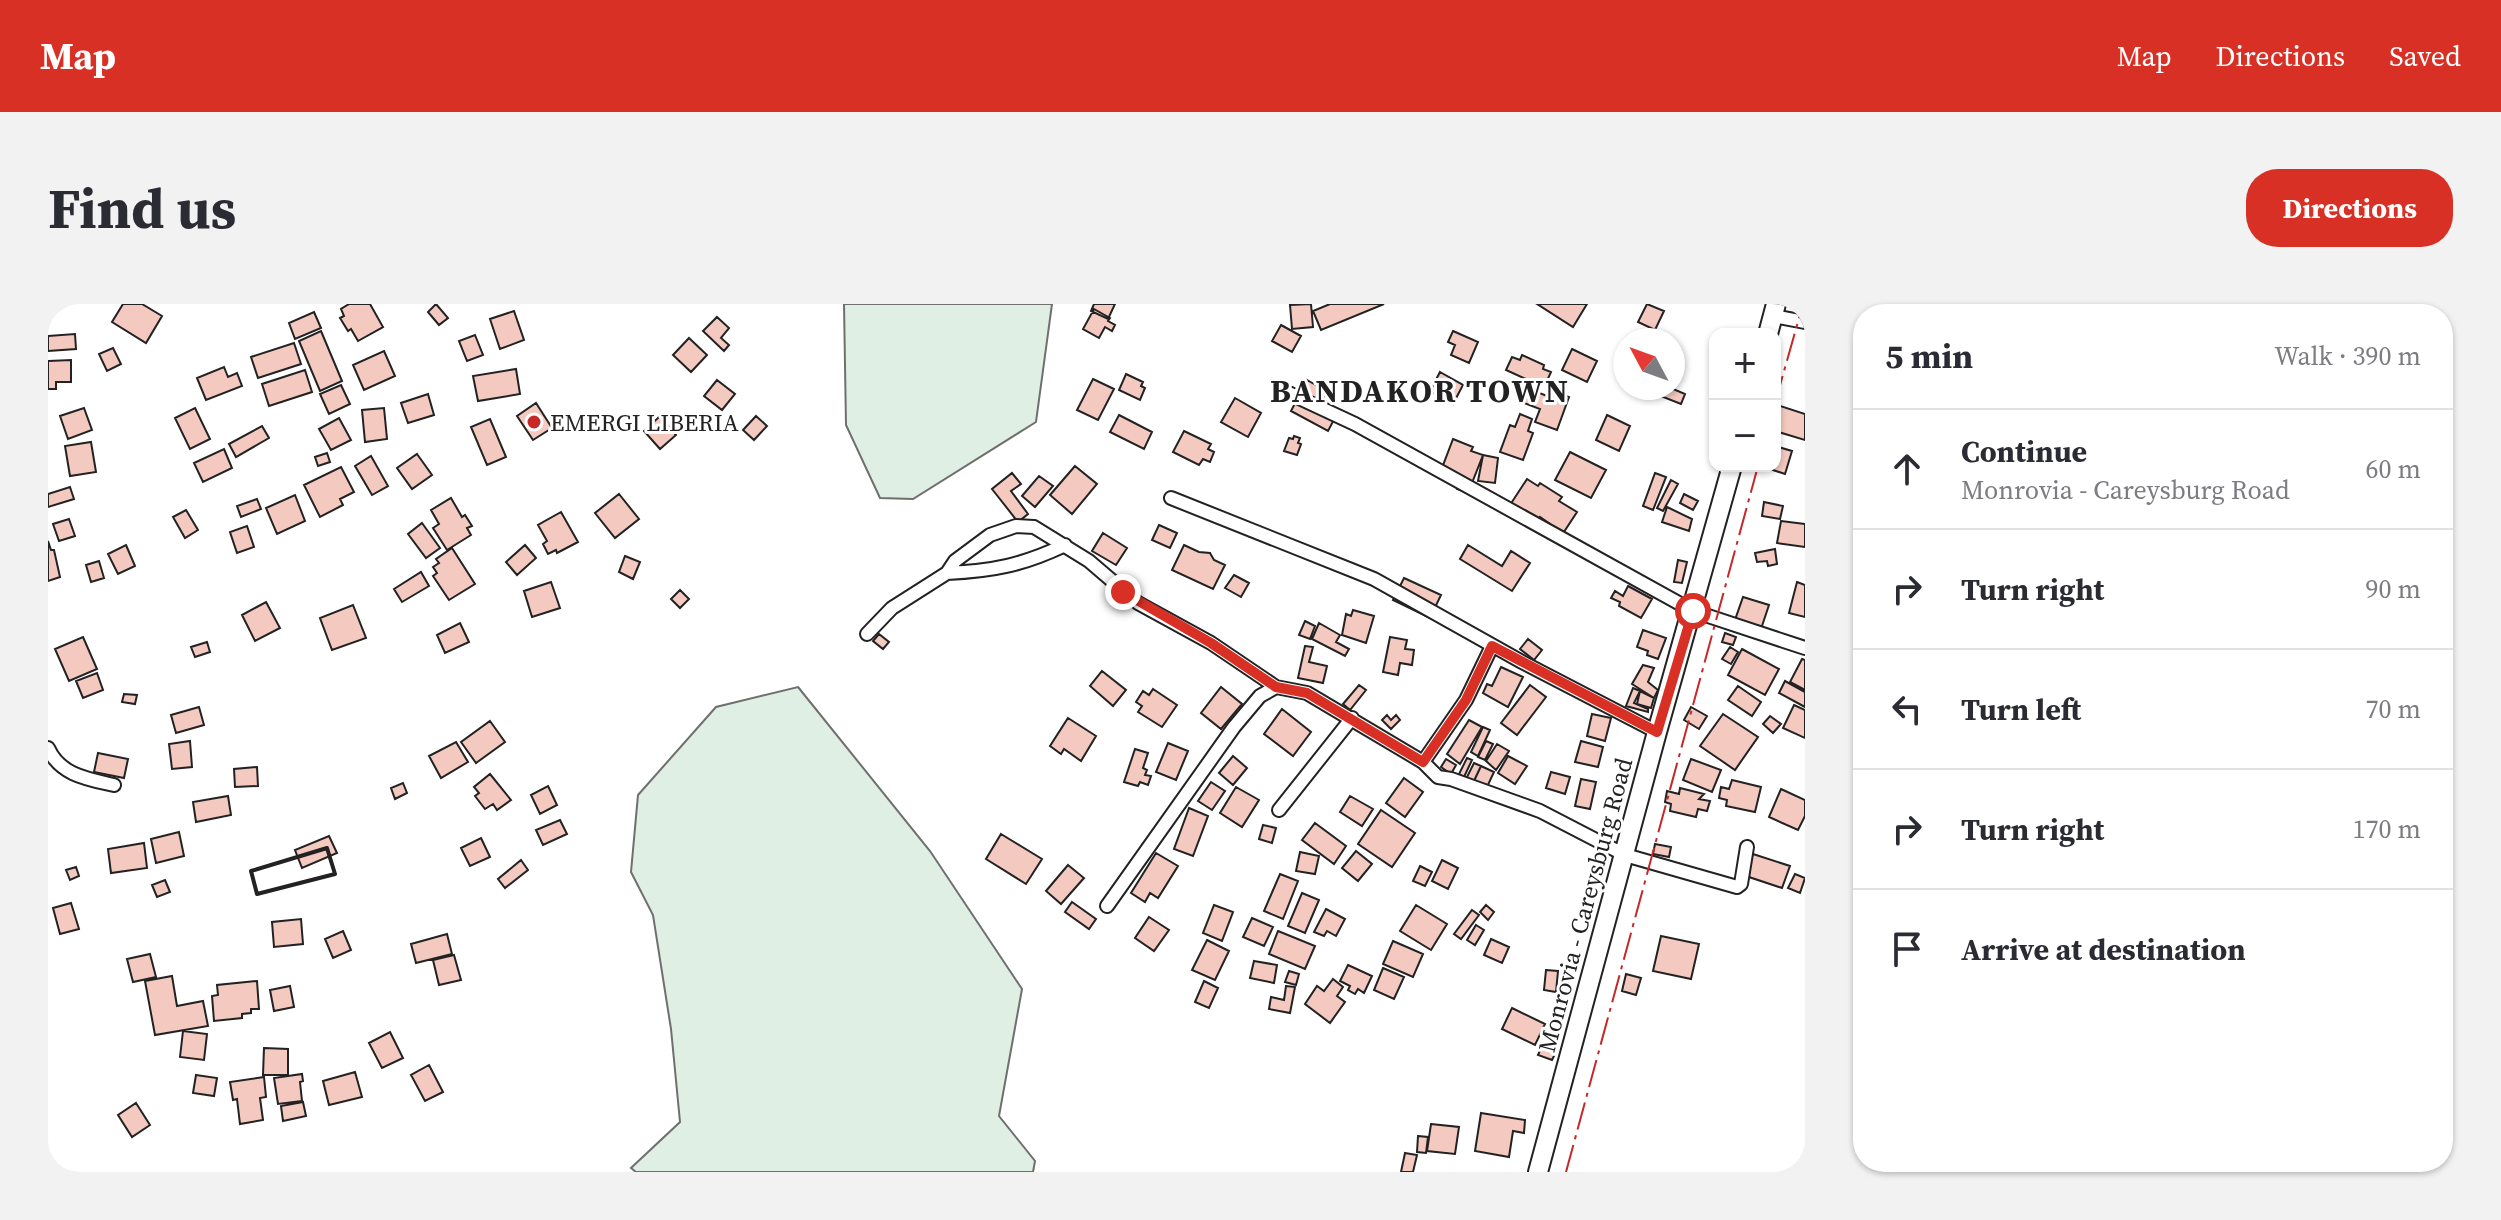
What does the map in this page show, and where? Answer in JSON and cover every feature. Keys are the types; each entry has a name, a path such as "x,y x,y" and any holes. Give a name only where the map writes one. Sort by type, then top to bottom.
{"main road":[{"name":"Monrovia - Careysburg Road","path":"1538,1172 1730,472"}],"street":[{"path":"1772,318 1805,322"},
{"path":"1280,389 1355,424 1693,611 1805,648"},
{"path":"1171,498 1374,579 1492,646 1657,732"},
{"path":"867,634 892,608 947,573 955,561 990,535 1016,526 1034,527 1089,561 1138,603 1211,643 1276,687 1307,693 1352,718 1423,762 1438,777 1540,811 1625,855 1737,887 1741,884 1747,847"},
{"path":"947,573 1008,567 1028,562 1065,545"},
{"path":"1423,762 1466,700 1492,646"},
{"path":"1107,906 1234,727 1260,696 1276,687"},
{"path":"1279,810 1352,718"},
{"path":"48,748 63,769 114,785"}],"green space":[{"path":"844,304 1052,304 1036,422 913,499 880,498 846,425"},
{"path":"798,687 930,851 1022,989 999,1116 1035,1161 1033,1172 636,1172 631,1168 680,1122 671,1029 653,915 631,872 638,795 716,707"}],"building":[{"path":"123,304 142,304 162,316 146,343 112,322"},
{"path":"349,304 370,304 383,327 358,341 340,318 344,316 341,309"},
{"path":"436,304 448,318 439,325 428,312"},
{"path":"1094,304 1115,304 1108,319 1091,311"},
{"path":"1311,304 1313,327 1292,329 1290,305"},
{"path":"1330,304 1384,304 1321,330 1313,311"},
{"path":"1537,304 1587,304 1573,327"},
{"path":"1647,304 1664,311 1656,328 1638,322"},
{"path":"1094,309 1110,318 1108,321 1115,325 1112,331 1105,327 1099,338 1083,329"},
{"path":"514,311 524,340 500,349 490,319"},
{"path":"314,312 321,328 295,339 289,323"},
{"path":"717,317 729,328 721,338 729,345 724,351 703,331"},
{"path":"1281,325 1301,336 1292,352 1272,341"},
{"path":"321,331 342,381 320,391 299,341"},
{"path":"1453,331 1478,342 1469,363 1451,355 1455,345 1448,342"},
{"path":"75,334 76,349 48,351 48,336"},
{"path":"475,335 483,355 467,361 459,341"},
{"path":"689,338 707,355 691,372 673,355"},
{"path":"294,343 301,364 258,378 251,357"},
{"path":"113,348 121,364 107,371 99,354"},
{"path":"1572,349 1597,361 1587,382 1562,370"},
{"path":"384,351 395,376 364,390 353,365"},
{"path":"1522,355 1544,365 1543,369 1551,372 1546,383 1538,380 1537,384 1506,370 1512,357 1520,360"},
{"path":"71,360 71,382 56,382 56,389 48,389 48,361"},
{"path":"224,367 228,377 237,373 242,386 206,400 197,378"},
{"path":"516,369 520,394 478,401 473,376"},
{"path":"305,370 312,392 269,406 262,384"},
{"path":"1440,372 1463,385 1453,404 1430,391"},
{"path":"1126,374 1143,382 1141,386 1145,388 1140,400 1119,390"},
{"path":"1093,379 1114,389 1098,420 1077,410"},
{"path":"717,380 735,394 722,410 704,396"},
{"path":"1307,380 1328,392 1320,407 1336,416 1328,431 1291,411"},
{"path":"341,385 350,404 329,414 320,394"},
{"path":"1529,389 1547,396 1549,389 1569,397 1557,430 1535,422 1540,409 1524,403"},
{"path":"428,394 434,415 408,423 401,403"},
{"path":"1235,398 1261,413 1248,437 1221,422"},
{"name":"EMERGI LIBERIA","path":"536,403 552,428 533,440 517,416"},
{"path":"1781,406 1805,414 1805,440 1781,433"},
{"path":"84,408 92,430 68,439 60,416"},
{"path":"195,408 210,439 190,449 175,418"},
{"path":"384,408 387,439 365,442 362,410"},
{"path":"1520,414 1532,419 1528,431 1533,433 1523,460 1500,452 1510,425 1515,427"},
{"path":"1119,415 1152,432 1144,449 1110,432"},
{"path":"1607,415 1630,426 1619,451 1596,440"},
{"path":"660,416 676,435 660,449 644,431"},
{"path":"756,416 767,426 754,440 743,430"},
{"path":"339,418 351,440 331,450 319,429"},
{"path":"490,419 506,457 487,465 471,427"},
{"path":"262,426 269,438 236,457 229,444"},
{"path":"1184,431 1211,444 1208,449 1214,452 1210,462 1203,459 1199,465 1173,452"},
{"path":"1294,436 1300,438 1298,443 1301,444 1297,455 1284,451 1289,438 1293,439"},
{"path":"1453,439 1483,455 1468,493 1457,489 1462,476 1442,468"},
{"path":"91,442 96,472 70,476 65,446"},
{"path":"1781,448 1792,451 1785,474 1779,472"},
{"path":"224,449 232,468 203,482 194,463"},
{"path":"1570,452 1606,470 1591,498 1555,480"},
{"path":"327,453 330,462 318,466 315,457"},
{"path":"417,454 432,475 412,489 397,468"},
{"path":"1483,455 1498,458 1495,483 1478,481"},
{"path":"371,456 388,486 372,495 355,466"},
{"path":"1075,466 1097,484 1072,514 1050,495"},
{"path":"341,467 354,492 340,499 343,505 320,517 304,485"},
{"path":"1012,473 1021,484 1011,491 1028,514 1018,522 992,489"},
{"path":"1655,473 1666,477 1653,510 1643,506"},
{"path":"1039,476 1053,486 1035,507 1022,496"},
{"path":"1527,479 1562,497 1559,501 1577,512 1560,538 1550,524 1540,517 1537,522 1508,508"},
{"path":"1671,480 1678,484 1663,511 1657,508"},
{"path":"70,487 74,499 48,507 48,494"},
{"path":"619,494 639,519 615,538 595,513"},
{"path":"1684,494 1698,501 1693,510 1680,503"},
{"path":"295,495 305,521 277,534 266,508"},
{"path":"451,498 462,517 465,515 472,526 467,528 471,535 447,550 433,528 439,524 431,510"},
{"path":"257,499 261,509 241,517 237,506"},
{"path":"1764,502 1783,506 1780,519 1762,516"},
{"path":"1667,507 1692,519 1689,531 1662,522"},
{"path":"186,510 198,530 185,538 173,517"},
{"path":"561,512 578,542 557,553 556,550 548,554 543,544 547,541 538,525"},
{"path":"69,519 75,536 59,541 53,524"},
{"path":"1781,521 1805,524 1805,547 1777,543"},
{"path":"422,523 440,548 426,558 408,534"},
{"path":"1159,525 1177,533 1170,548 1152,540"},
{"path":"247,526 254,547 237,553 230,532"},
{"path":"1103,533 1127,548 1116,565 1092,551"},
{"path":"48,541 51,550 54,550 60,577 48,581"},
{"path":"126,545 135,566 118,574 108,554"},
{"path":"525,545 536,558 517,575 506,562"},
{"path":"1184,545 1210,553 1214,560 1225,565 1213,589 1172,570"},
{"path":"1468,545 1502,566 1511,551 1530,563 1512,591 1460,559"},
{"path":"452,548 475,584 449,600 433,576 437,573 433,567 439,563 436,559"},
{"path":"1775,549 1777,564 1768,566 1767,561 1757,562 1755,553"},
{"path":"625,556 640,562 633,579 619,572"},
{"path":"1678,560 1687,562 1682,583 1674,582"},
{"path":"99,561 104,578 91,582 86,565"},
{"path":"421,572 429,586 402,602 394,589"},
{"path":"1234,575 1249,583 1241,597 1225,588"},
{"path":"1404,578 1441,595 1430,618 1393,600"},
{"path":"551,582 560,608 532,617 524,591"},
{"path":"1797,582 1805,585 1805,617 1789,613"},
{"path":"1628,586 1652,599 1641,618 1611,598 1615,591 1623,596"},
{"path":"680,590 689,599 680,608 671,599"},
{"path":"1743,597 1769,605 1761,629 1735,620"},
{"path":"266,602 280,628 255,641 242,615"},
{"path":"353,605 366,638 332,650 320,618"},
{"path":"1353,610 1374,616 1366,643 1342,635 1346,614 1351,616"},
{"path":"1305,621 1315,626 1310,639 1299,635"},
{"path":"460,623 469,642 445,653 437,635"},
{"path":"1319,623 1340,635 1336,642 1349,649 1345,656 1312,639"},
{"path":"1643,630 1666,638 1658,659 1637,647"},
{"path":"1725,633 1736,637 1733,645 1722,642"},
{"path":"879,634 889,642 883,649 873,641"},
{"path":"83,637 97,669 69,681 55,649"},
{"path":"1390,637 1407,640 1405,649 1414,650 1412,665 1400,663 1398,675 1383,672"},
{"path":"1528,639 1542,650 1534,660 1520,649"},
{"path":"207,642 210,652 195,657 191,647"},
{"path":"1305,646 1313,647 1309,662 1327,666 1323,683 1298,678"},
{"path":"1730,647 1738,652 1731,664 1722,659"},
{"path":"1742,649 1779,669 1765,695 1728,675"},
{"path":"1802,659 1805,660 1805,690 1790,682"},
{"path":"1643,665 1654,668 1648,682 1658,690 1654,698 1632,684"},
{"path":"1501,667 1523,677 1508,707 1483,693 1487,684 1492,686"},
{"path":"1102,671 1126,690 1113,706 1090,686"},
{"path":"97,673 103,690 83,698 76,681"},
{"path":"1785,681 1805,692 1805,707 1779,693"},
{"path":"1359,685 1366,690 1350,710 1343,704"},
{"path":"1530,685 1546,697 1517,735 1501,723"},
{"path":"1738,686 1761,702 1752,716 1728,700"},
{"path":"1221,687 1242,704 1221,729 1201,713"},
{"path":"1633,688 1640,691 1634,703 1648,709 1648,712 1626,706"},
{"path":"1153,689 1177,705 1162,727 1138,712 1142,706 1136,702 1143,691 1149,695"},
{"path":"1640,691 1654,698 1651,708 1637,704"},
{"path":"124,694 137,695 135,704 122,702"},
{"path":"1794,705 1805,710 1805,738 1783,728"},
{"path":"199,707 204,725 176,733 171,715"},
{"path":"1691,707 1707,716 1699,729 1684,720"},
{"path":"1282,709 1311,732 1293,756 1264,734"},
{"path":"1592,714 1611,718 1605,741 1587,736"},
{"path":"1723,714 1758,737 1735,770 1700,746"},
{"path":"1387,715 1391,720 1396,715 1400,720 1391,729 1382,720"},
{"path":"1770,716 1781,724 1773,733 1763,724"},
{"path":"1068,718 1096,736 1081,761 1064,749 1061,754 1050,746"},
{"path":"1469,720 1482,727 1460,764 1447,754"},
{"path":"490,721 505,742 476,763 461,742"},
{"path":"1483,727 1490,730 1478,756 1471,752"},
{"path":"190,741 192,767 172,769 169,744"},
{"path":"1486,741 1493,744 1485,760 1478,757"},
{"path":"1581,741 1603,747 1598,767 1575,762"},
{"path":"456,742 468,762 441,778 429,756"},
{"path":"1168,743 1188,751 1176,780 1156,772"},
{"path":"1497,744 1509,751 1496,770 1486,761"},
{"path":"1135,749 1148,753 1143,768 1147,770 1145,775 1151,776 1148,785 1124,782"},
{"path":"98,753 128,759 124,778 94,772"},
{"path":"1233,756 1247,768 1233,785 1219,773"},
{"path":"1508,756 1527,766 1515,784 1498,773"},
{"path":"1467,758 1472,760 1464,777 1459,774"},
{"path":"1446,759 1456,765 1451,774 1441,767"},
{"path":"1691,759 1721,770 1712,792 1683,780"},
{"path":"1474,763 1481,766 1473,783 1466,779"},
{"path":"1481,766 1494,772 1487,787 1474,781"},
{"path":"257,767 258,786 235,787 234,769"},
{"path":"1551,772 1570,777 1565,794 1546,788"},
{"path":"490,774 511,800 497,810 493,804 485,809 475,796 479,793 474,787"},
{"path":"1404,778 1423,792 1405,817 1386,803"},
{"path":"1581,779 1596,782 1590,809 1575,806"},
{"path":"1732,780 1761,787 1755,812 1726,806 1727,800 1719,798 1721,787 1729,789"},
{"path":"1211,782 1225,791 1212,810 1198,801"},
{"path":"403,783 407,793 395,799 391,788"},
{"path":"548,786 557,805 540,814 531,795"},
{"path":"1236,787 1259,800 1242,827 1220,813"},
{"path":"1680,788 1704,794 1699,799 1710,801 1707,811 1698,809 1696,817 1670,811 1671,804 1665,802 1667,791 1679,794"},
{"path":"1781,789 1805,800 1805,816 1798,830 1769,817"},
{"path":"228,796 231,815 196,822 193,802"},
{"path":"1350,796 1373,809 1362,826 1340,812"},
{"path":"1189,808 1208,816 1193,856 1174,849"},
{"path":"1381,810 1415,833 1392,867 1358,844"},
{"path":"560,820 567,834 543,845 536,830"},
{"path":"1315,823 1346,846 1334,864 1302,840"},
{"path":"1263,825 1276,828 1272,843 1259,839"},
{"path":"179,832 184,856 156,863 151,839"},
{"path":"1001,834 1042,859 1026,884 986,859"},
{"path":"329,836 337,853 302,868 295,850"},
{"path":"481,838 490,857 470,866 461,848"},
{"path":"144,843 147,868 111,873 108,849"},
{"path":"1655,844 1671,847 1669,857 1653,854"},
{"path":"1356,851 1372,864 1358,881 1342,868"},
{"path":"1300,852 1319,856 1315,874 1296,871"},
{"path":"1156,853 1178,866 1158,898 1150,893 1145,902 1131,893"},
{"path":"1753,854 1790,866 1782,888 1746,876"},
{"path":"521,860 528,870 505,888 498,879"},
{"path":"1442,860 1458,868 1448,889 1432,881"},
{"path":"1068,865 1084,878 1061,904 1046,891"},
{"path":"1420,866 1432,872 1425,886 1413,881"},
{"path":"76,867 79,876 70,880 66,870"},
{"path":"1280,874 1298,881 1283,919 1264,911"},
{"path":"1795,874 1805,878 1800,893 1788,888"},
{"path":"165,880 170,892 157,897 152,885"},
{"path":"1302,893 1319,900 1305,933 1288,926"},
{"path":"1072,902 1096,919 1089,929 1065,912"},
{"path":"71,903 79,929 60,934 53,908"},
{"path":"1214,905 1233,912 1222,941 1203,933"},
{"path":"1416,905 1447,924 1431,950 1400,931"},
{"path":"1486,905 1494,912 1488,920 1480,912"},
{"path":"1326,909 1345,919 1336,936 1327,931 1324,936 1314,932"},
{"path":"1472,910 1479,915 1461,939 1454,934"},
{"path":"1149,917 1169,930 1154,951 1135,938"},
{"path":"1252,918 1273,927 1264,946 1243,937"},
{"path":"301,919 303,944 274,947 272,922"},
{"path":"1476,925 1484,930 1475,945 1467,940"},
{"path":"343,931 351,950 333,958 325,939"},
{"path":"1278,931 1315,946 1305,969 1269,954"},
{"path":"447,934 452,954 416,963 411,944"},
{"path":"1661,936 1699,944 1691,979 1653,971"},
{"path":"1491,939 1509,947 1502,963 1484,955"},
{"path":"1207,940 1229,951 1215,980 1192,970"},
{"path":"1393,941 1423,954 1413,977 1383,964"},
{"path":"150,954 156,977 133,982 127,959"},
{"path":"454,955 461,980 439,985 433,960"},
{"path":"1254,961 1277,965 1274,983 1250,978"},
{"path":"1348,965 1372,976 1364,993 1358,989 1355,994 1348,990 1350,986 1340,981"},
{"path":"1383,968 1404,977 1394,999 1374,990"},
{"path":"1546,970 1558,971 1556,992 1544,990"},
{"path":"1289,971 1299,974 1296,985 1285,982"},
{"path":"1626,974 1641,978 1636,995 1622,991"},
{"path":"172,976 177,1006 203,1001 208,1026 155,1035 145,981"},
{"path":"1333,979 1343,987 1337,996 1345,1002 1330,1023 1305,1004 1317,986 1324,991"},
{"path":"257,981 259,1009 251,1009 251,1013 242,1014 242,1018 214,1021 212,996 218,995 217,985"},
{"path":"1204,981 1218,988 1209,1008 1195,1002"},
{"path":"290,986 294,1007 274,1011 270,990"},
{"path":"1286,986 1295,987 1290,1013 1269,1009 1271,997 1284,1000"},
{"path":"1512,1008 1545,1024 1535,1045 1502,1029"},
{"path":"183,1031 207,1034 204,1060 180,1057"},
{"path":"390,1032 403,1058 382,1068 369,1043"},
{"path":"1542,1046 1556,1052 1552,1060 1538,1055"},
{"path":"264,1048 288,1049 288,1075 263,1075"},
{"path":"429,1065 443,1092 425,1101 411,1075"},
{"path":"355,1072 362,1097 329,1105 323,1081"},
{"path":"302,1074 302,1101 278,1104 274,1078"},
{"path":"196,1075 217,1078 214,1096 193,1093"},
{"path":"264,1077 266,1097 260,1098 263,1120 240,1124 237,1099 233,1100 230,1082"},
{"path":"303,1102 306,1116 283,1121 281,1106"},
{"path":"136,1103 150,1125 132,1137 118,1115"},
{"path":"1481,1113 1525,1120 1524,1133 1513,1131 1509,1157 1475,1151"},
{"path":"1431,1124 1459,1127 1455,1154 1427,1151"},
{"path":"1418,1136 1428,1137 1426,1153 1417,1152"},
{"path":"1405,1153 1417,1155 1413,1172 1401,1172"}],"wall":[{"path":"327,848 335,874 257,894 251,871 327,848"}],"power":[{"path":"1776,400 1803,304"},
{"path":"1566,1172 1756,472"}],"place":[{"name":"EMERGI LIBERIA","path":"534,422"}],"district":[{"name":"BANDAKOR TOWN","path":"1420,391"}],"route":[{"path":"1123,592 1211,643 1276,687 1307,693 1423,762 1466,700 1492,646 1657,732 1693,611"}]}
